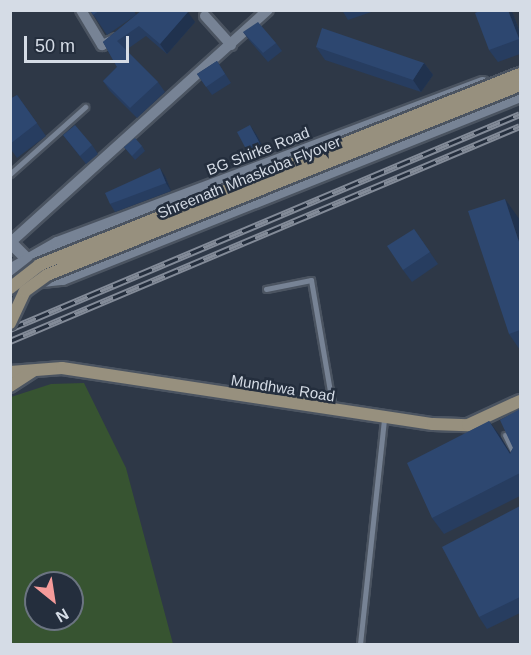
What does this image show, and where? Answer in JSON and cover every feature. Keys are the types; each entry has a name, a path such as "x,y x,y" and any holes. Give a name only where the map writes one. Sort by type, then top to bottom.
{"main road":[{"name":"Shreenath Mhaskoba Flyover","path":"10,288 39,265 520,74"},
{"name":"Shreenath Mhaskoba Flyover","path":"10,323 25,291 47,275 520,85"},
{"name":"Mundhwa Road","path":"10,372 36,369 384,419 468,425 520,401"},
{"path":"10,386 36,369"}],"street":[{"path":"81,10 102,45 127,31"},
{"path":"26,258 11,242 268,10"},
{"path":"205,16 231,45"},
{"name":"BG Shirke Road","path":"10,271 26,258 520,68"},
{"path":"10,271 39,284 63,279 520,96"}],"lane":[{"path":"10,174 85,107"},
{"path":"266,289 311,280 334,411"},
{"path":"360,645 384,419"},
{"path":"505,435 520,466"}],"green space":[{"path":"84,383 126,468 173,644 11,644 11,397 51,384"}],"building":[{"path":"90,10 100,10 93,15"},
{"path":"142,10 186,10 188,12 160,44 139,26 117,41 158,82 130,108 103,81 117,67 103,42"},
{"path":"482,10 508,10 519,39 489,50 475,13"},
{"path":"258,22 276,43 263,53 243,32"},
{"path":"322,28 424,63 413,80 316,47"},
{"path":"217,61 225,74 206,87 197,74"},
{"path":"17,95 37,123 10,144 10,99"},
{"path":"75,125 92,145 80,156 63,135"},
{"path":"250,125 259,142 246,149 237,132"},
{"path":"135,138 142,146 132,156 124,147"},
{"path":"160,168 166,183 110,204 105,193"},
{"path":"505,199 520,245 520,330 509,334 468,211"},
{"path":"414,229 430,252 403,270 387,246"},
{"path":"520,409 520,473 432,518 407,463 489,421 510,454 513,448 500,420"},
{"path":"520,506 520,597 479,617 442,547"}],"railway":[{"path":"10,329 520,114"},
{"path":"10,341 520,126"}]}
